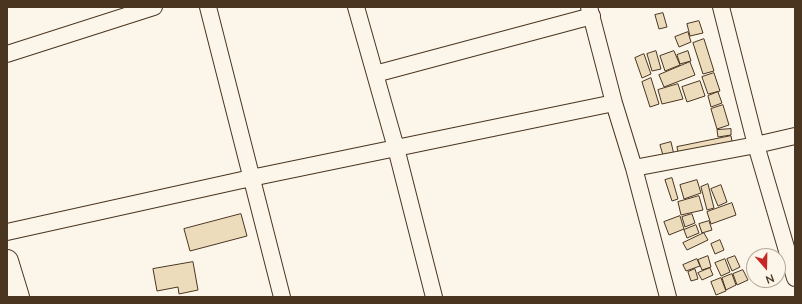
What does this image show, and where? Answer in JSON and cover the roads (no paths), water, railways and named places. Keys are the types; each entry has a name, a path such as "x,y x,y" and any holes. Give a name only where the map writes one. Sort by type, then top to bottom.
{"main road":[{"path":"7,261 18,297"}],"street":[{"path":"7,54 154,7"},
{"path":"208,7 282,297"},
{"path":"356,7 396,148 434,297"},
{"path":"721,7 756,145 790,244 795,278"},
{"path":"375,74 590,11 668,297"},
{"path":"7,232 251,178 614,103"},
{"path":"634,168 756,145 795,136"}]}
